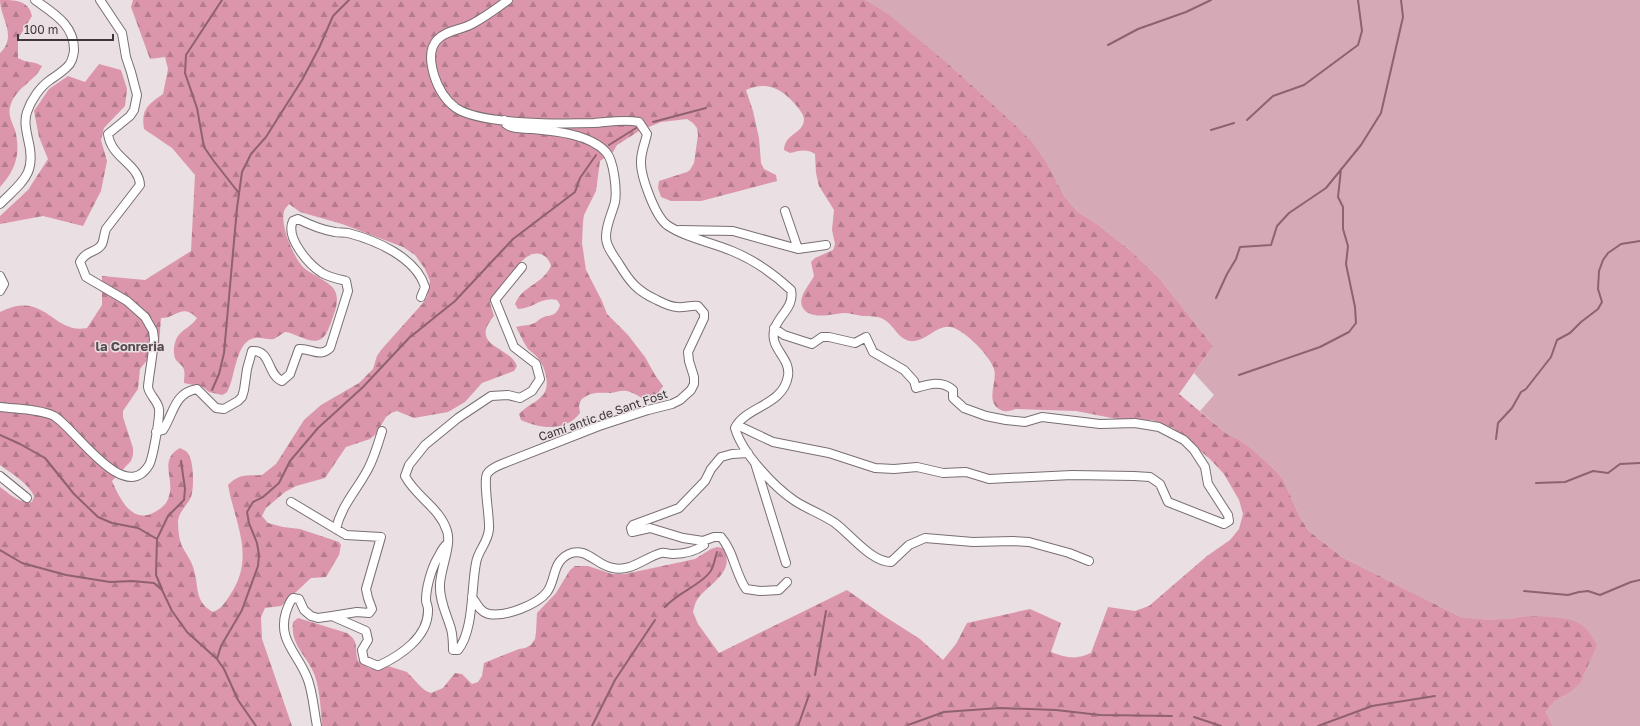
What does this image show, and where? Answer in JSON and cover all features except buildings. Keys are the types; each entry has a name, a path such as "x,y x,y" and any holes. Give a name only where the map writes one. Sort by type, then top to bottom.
{"street":[{"path":"0,204 25,178 30,166 31,153 25,121 29,106 44,84 66,68 72,60 74,46 66,24 59,17 35,0"},
{"path":"0,407 40,412 54,417 66,426 107,467 119,475 133,476 141,474 146,469 153,455 159,408 148,387 154,339 150,323 127,301 86,277 80,262 83,255 97,249 102,244 106,229 140,185 140,178 135,171 118,155 109,142 108,134 130,116 134,110 137,95 132,72 126,57 122,33 100,0"},
{"path":"508,0 471,25 442,36 435,42 431,60 435,79 442,93 454,107 474,116 504,120 576,124 628,120 639,122 647,134 641,160 643,176 661,220 676,230 732,251 759,264 790,290 792,295 790,305 774,328 772,337 775,345 788,364 789,372 786,383 770,402 744,417 735,428 748,453 784,492 796,502 825,516 857,543 884,562 891,562 909,545 925,538 973,542 1029,542 1069,553 1090,561"},
{"name":"Camí antic de Sant Fost","path":"472,597 476,561 488,536 489,508 486,480 487,474 502,464 599,426 672,404 680,400 691,390 694,384 694,377 688,352 704,318 704,313 698,306 677,307 664,304 640,292 626,275 610,251 606,238 609,220 615,200 612,164 605,151 593,143 572,135 551,131 517,129 506,124 504,120"},
{"path":"785,211 798,249"},
{"path":"156,432 163,430 180,396 189,390 197,390 216,408 224,409 238,401 242,397 244,390 247,368 252,351 258,350 263,353 277,379 282,381 290,374 299,348 305,348 321,354 330,348 348,291 348,286 346,281 320,272 302,255 292,235 291,225 293,221 298,219 320,229 347,233 389,248 415,267 425,287 421,297"},
{"path":"676,230 733,231 798,249 826,245"},
{"path":"472,597 464,643 458,650 453,650 452,631 442,598 440,585 448,532 439,515 410,486 405,476 409,465 425,445 458,418 491,396 508,395 520,398 532,391 540,379 536,364 514,348 495,300 522,267"},
{"path":"0,276 4,284 0,291"},
{"path":"737,426 773,442 829,453 875,468 917,468 943,473 966,472 989,479 1072,475 1150,477 1160,484 1168,502 1224,524 1229,521 1228,515 1208,484 1205,467 1194,450 1184,440 1159,427 1135,423 1100,424 1042,417 1025,422 986,416 964,408 953,398 953,390 948,385 931,383 916,388 914,381 904,370 873,352 866,337 854,343 829,337 822,337 812,344 788,337 774,328"},
{"path":"336,529 338,517 369,468 382,431"},
{"path":"748,453 732,454 721,457 711,468 704,481 679,508 633,525 632,532 650,528 683,538 703,541 714,537 721,537 727,544 739,578 746,589 760,591 779,590 787,582"},
{"path":"754,460 786,563"},
{"path":"0,476 26,498"},
{"path":"292,502 346,535 381,537 366,589 372,609 369,613 357,612 318,618 311,616 304,610 299,599 293,598 283,621 283,632 308,681 316,726"},
{"path":"472,597 479,608 490,614 519,610 533,604 546,593 551,586 555,570 566,555 575,552 584,553 611,568 624,570 662,553 690,553 704,546 703,541"},
{"path":"332,616 366,631 368,640 362,650 364,660 378,666 394,659 419,637 426,622 428,609 426,600 433,566 443,547 447,543"}],"shaded area":[{"path":"865,0 1640,0 1640,726 1553,726 1546,712 1555,701 1569,693 1563,619 1519,617 1504,620 1461,617 1342,557 1308,530 1300,517 1283,479 1251,448 1240,440 1227,434 1200,411 1214,395 1194,373 1213,346 1160,279 1131,251 1097,224 1078,212 1065,197 1056,181 986,99 954,69"}],"green space":[{"path":"0,0 20,2 28,7 32,16 18,39 18,58 42,66 35,76 17,94 10,107 10,116 17,138 17,154 16,161 10,174 0,187 0,53 8,40 8,34"},
{"path":"133,0 865,0 888,14 954,69 1018,128 1032,142 1045,161 1065,197 1078,212 1097,224 1131,251 1160,279 1213,346 1179,394 1227,434 1240,440 1251,448 1273,468 1283,479 1300,517 1308,530 1342,557 1461,617 1477,619 1508,619 1519,617 1550,617 1575,621 1588,631 1597,645 1580,683 1569,693 1555,701 1546,712 1553,726 322,726 317,682 312,669 294,638 293,622 298,618 347,633 354,639 358,661 369,668 375,669 388,666 407,672 421,687 431,693 443,688 455,673 462,674 472,684 478,682 482,676 484,663 531,645 535,639 537,613 556,593 570,570 575,566 588,566 612,574 625,574 695,559 717,547 723,548 726,557 724,571 697,600 693,612 698,624 719,653 847,590 920,639 943,660 956,644 967,623 1030,609 1061,623 1051,652 1067,657 1080,657 1091,653 1108,607 1135,611 1149,606 1207,556 1230,540 1239,529 1243,514 1239,500 1224,474 1210,459 1173,428 1152,420 1117,419 1076,411 1016,409 1003,411 995,405 993,401 992,396 995,374 992,364 988,357 970,338 957,329 951,327 941,328 920,340 910,341 901,336 887,322 879,317 844,313 821,316 809,314 805,311 801,302 805,291 814,276 811,262 815,258 833,250 835,244 832,230 834,210 819,186 816,173 815,154 806,151 790,153 784,150 787,140 803,125 804,118 802,114 790,98 779,90 767,86 760,86 746,90 753,111 759,138 761,163 764,169 776,175 777,181 701,201 671,201 661,197 658,188 659,181 687,172 694,163 698,135 697,128 687,119 661,122 639,131 617,145 613,152 600,161 596,191 584,215 583,222 582,243 586,270 607,314 628,335 645,357 663,386 658,394 649,400 627,391 595,393 588,395 581,400 579,406 580,413 568,423 560,426 544,427 521,420 519,414 543,395 547,386 547,381 545,370 540,361 528,349 516,327 533,324 544,317 554,314 560,305 557,300 552,299 518,309 515,304 518,298 543,277 551,266 549,261 543,255 530,255 522,261 490,303 494,316 487,326 486,334 488,340 513,359 517,366 514,371 482,383 465,402 448,412 414,418 397,411 391,413 386,417 375,435 370,439 346,447 325,478 296,486 285,492 266,508 262,516 268,523 300,529 339,542 341,545 339,555 326,577 311,578 281,606 265,608 261,617 262,639 292,726 0,726 0,487 19,500 32,502 34,496 24,483 0,465 0,312 16,306 28,306 39,309 65,325 75,328 87,328 102,305 102,276 145,280 191,251 195,175 172,148 144,129 144,112 153,101 163,94 168,69 165,57 150,59 131,7","holes":["289,204 300,212 342,224 403,247 415,255 425,269 430,281 427,297 381,350 377,356 373,369 359,383 321,405 304,420 276,464 262,475 247,475 240,477 228,485 239,527 243,554 242,567 238,581 225,603 213,612 207,608 200,599 193,567 182,545 179,535 179,517 181,511 191,497 193,488 193,470 191,459 189,455 180,448 173,453 168,464 170,490 168,499 164,506 147,515 133,513 123,502 112,481 131,461 133,455 133,448 123,417 123,411 138,389 140,369 159,345 161,318 172,316 183,311 192,314 197,318 178,336 175,341 174,354 176,360 183,368 184,383 203,387 209,392 222,395 227,392 230,387 239,353 248,340 255,338 274,339 285,332 311,341 319,340 325,335 331,323 337,299 335,291 330,285 304,268 296,257 288,240 283,215 285,209"]},
{"path":"99,64 121,70 127,89 125,106 104,128 101,140 107,161 101,191 83,226 43,216 0,224 0,216 28,190 48,159 39,137 34,111 49,89 68,76 85,82"}],"waterway":[{"path":"222,0 186,55 185,73 197,108 204,147 238,192"},
{"path":"212,390 219,374 224,353 237,208 242,172 251,154 266,137 302,80 319,48 333,16 349,0"},
{"path":"1108,45 1138,29 1186,12 1211,0"},
{"path":"1247,120 1273,96 1304,85 1358,45 1362,31 1358,0"},
{"path":"1216,298 1236,259 1240,247 1271,245 1277,226 1289,213 1326,188 1361,145 1381,113 1403,17 1401,0"},
{"path":"653,122 706,108"},
{"path":"1211,130 1234,123"},
{"path":"609,145 636,128"},
{"path":"217,659 221,646 242,610 258,566 259,555 257,543 249,523 247,512 253,502 263,497 279,483 290,461 318,428 363,387 409,338 455,301 513,239 575,192 580,178 596,155"},
{"path":"1239,375 1320,347 1349,332 1356,323 1355,307 1346,264 1348,246 1343,229 1343,207 1338,197 1341,169"},
{"path":"1496,439 1498,423 1512,408 1521,392 1526,389 1551,357 1557,340 1570,333 1598,309 1602,302 1598,289 1599,271 1603,260 1608,253 1621,244 1640,241"},
{"path":"0,435 45,458 74,494 98,517 112,523 138,528 157,539 156,575 162,589"},
{"path":"157,539 168,516 184,500 185,489 181,461"},
{"path":"1536,483 1565,482 1593,471 1608,473 1620,464 1640,463"},
{"path":"0,550 22,563 66,575 110,582 132,581 154,583 162,590 172,611 187,632 217,659 224,669 238,700 256,726"},
{"path":"665,607 676,597 706,577 712,568 717,552"},
{"path":"1524,591 1568,595 1588,591 1600,595 1631,582 1640,580"},
{"path":"815,675 826,611"},
{"path":"592,726 615,680 655,620"},
{"path":"798,726 809,695"},
{"path":"1318,726 1372,706 1435,696"},
{"path":"908,725 944,712 1000,708 1056,710 1100,715 1172,716"},
{"path":"1194,717 1221,726"}],"district":[{"name":"la Conreria","path":"130,346"}]}
